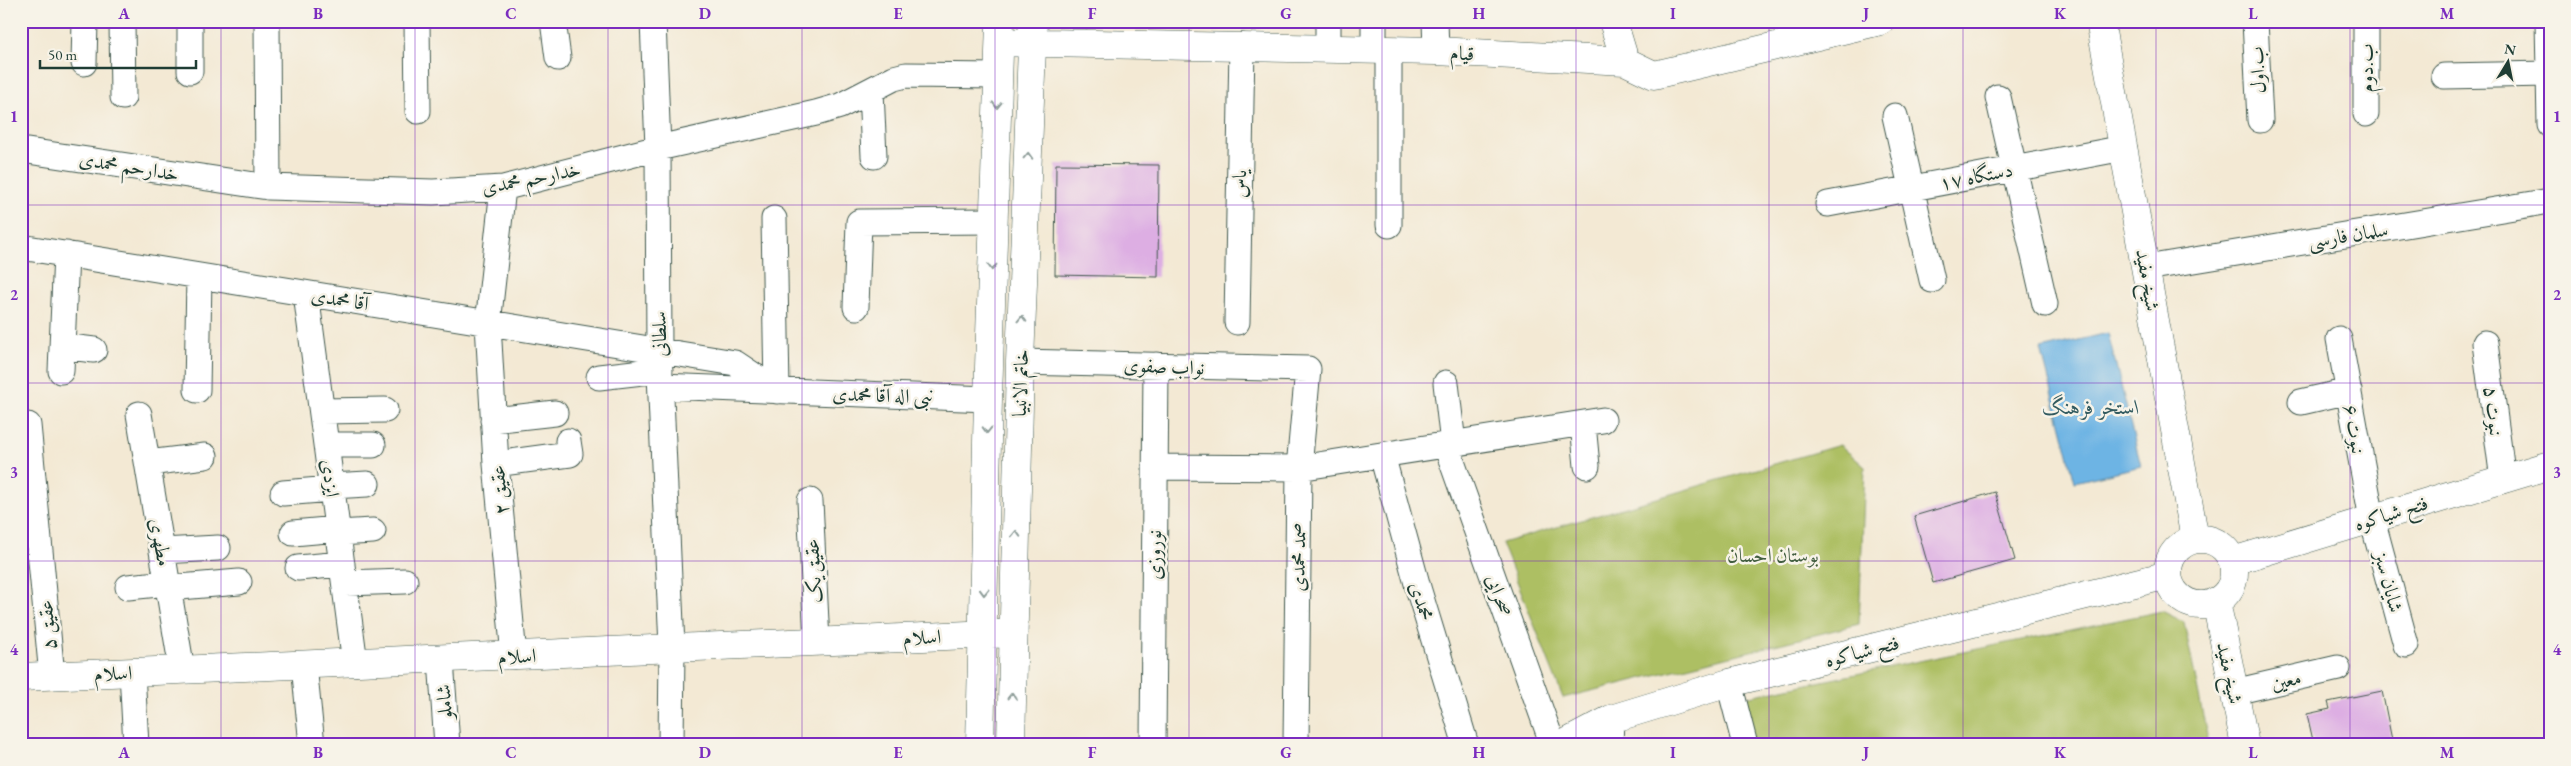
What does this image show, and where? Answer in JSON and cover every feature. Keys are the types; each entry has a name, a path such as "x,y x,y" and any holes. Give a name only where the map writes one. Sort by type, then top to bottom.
{"street":[{"path":"84,63 85,21"},
{"path":"122,21 123,97"},
{"path":"190,21 190,71"},
{"path":"267,21 268,187"},
{"path":"417,21 418,111"},
{"path":"554,21 558,58"},
{"name":"سلطانی","path":"654,21 658,148 660,369 672,647 671,745"},
{"path":"1328,21 1328,48"},
{"path":"1374,21 1382,50 1389,225"},
{"path":"1435,21 1436,51"},
{"path":"1613,21 1625,61"},
{"name":"شیخ مفید","path":"2100,21 2196,539"},
{"name":"ب.اول","path":"2255,21 2260,120"},
{"name":"ب.دوم","path":"2366,21 2366,114"},
{"path":"2548,21 2550,125"},
{"name":"قیام","path":"1000,32 1033,32 1242,46 1436,51 1625,61 1654,75 1866,23"},
{"name":"خاتم الانبیا","path":"980,745 988,399 1000,32"},
{"name":"خاتم الانبیا","path":"1012,745 1020,362 1033,32"},
{"name":"یاس","path":"1237,322 1242,46"},
{"path":"2444,76 2549,74"},
{"name":"خدارحم محمدی","path":"21,150 268,187 433,192 503,188 658,148 816,113 840,106 894,78 906,75 998,76"},
{"path":"871,91 874,156"},
{"path":"1998,97 2045,304"},
{"path":"1896,116 1932,280"},
{"name":"۱۷ دستگاه","path":"1828,204 2124,148"},
{"name":"عقیق ۲","path":"503,188 488,324 496,464 514,656"},
{"name":"سلمان فارسی","path":"2146,268 2550,201"},
{"path":"774,219 777,391"},
{"path":"856,307 858,222 994,221"},
{"name":"آقا محمدی","path":"21,247 488,324 660,369"},
{"path":"61,371 66,254"},
{"path":"197,390 199,276"},
{"name":"ایزدی","path":"306,294 355,663"},
{"name":"نبوت ۶","path":"2339,339 2372,519"},
{"name":"نبوت ۵","path":"2485,343 2503,480"},
{"path":"62,346 94,350"},
{"name":"نواب صفوی","path":"1020,362 1308,370"},
{"path":"599,377 660,369 735,363 777,391"},
{"name":"نوروزی","path":"1152,745 1156,366"},
{"name":"نبی اله آقا محمدی","path":"660,369 777,391 988,399"},
{"name":"صمد محمدی","path":"1296,745 1299,468 1308,370"},
{"name":"صحرایی","path":"1446,383 1449,444 1554,745"},
{"path":"2301,402 2349,391"},
{"path":"322,411 385,410"},
{"path":"494,420 555,413"},
{"name":"مطهری","path":"139,414 182,670"},
{"path":"1155,467 1299,468 1593,422 1587,466"},
{"name":"عقیق ۵","path":"28,425 52,676"},
{"path":"496,464 570,454 568,441"},
{"path":"327,445 374,445"},
{"name":"محمدی","path":"1382,455 1418,591 1466,745"},
{"path":"148,463 205,456"},
{"name":"فتح شیاکوه","path":"2233,561 2550,465"},
{"path":"283,493 368,484"},
{"name":"عقیق یک","path":"810,501 817,642"},
{"name":"شایان سبز","path":"2372,519 2406,644"},
{"path":"293,533 373,531"},
{"path":"2196,539 2205,539 2222,546 2233,561 2235,570 2230,589 2216,601 2206,605 2185,601 2171,586 2168,575 2170,559 2180,546 2196,539"},
{"path":"162,551 218,548"},
{"path":"298,568 405,580"},
{"name":"فتح شیاکوه","path":"1562,745 1610,732 1729,683 2168,575"},
{"path":"128,587 239,582"},
{"name":"شیخ مفید","path":"2216,601 2245,745"},
{"name":"اسلام","path":"21,677 441,660 672,647 1013,634"},
{"name":"شاملو","path":"441,660 447,745"},
{"path":"304,665 312,745"},
{"name":"معین","path":"2234,692 2338,668"},
{"path":"132,672 136,745"},
{"path":"1729,683 1745,745"}],"green space":[{"name":"بوستان احسان","path":"1840,445 1865,467 1859,624 1563,698 1502,543"},
{"path":"2162,611 2184,622 2209,745 1753,745 1740,698"}],"water":[{"name":"استخر فرهنگ","path":"2108,333 2141,466 2075,482 2041,349"}],"building":[{"path":"1056,164 1159,165 1158,277 1055,275"},
{"path":"1995,492 2015,560 1933,583 1914,516"},
{"path":"2382,691 2393,745 2314,745 2307,714 2330,709 2328,702"}]}
